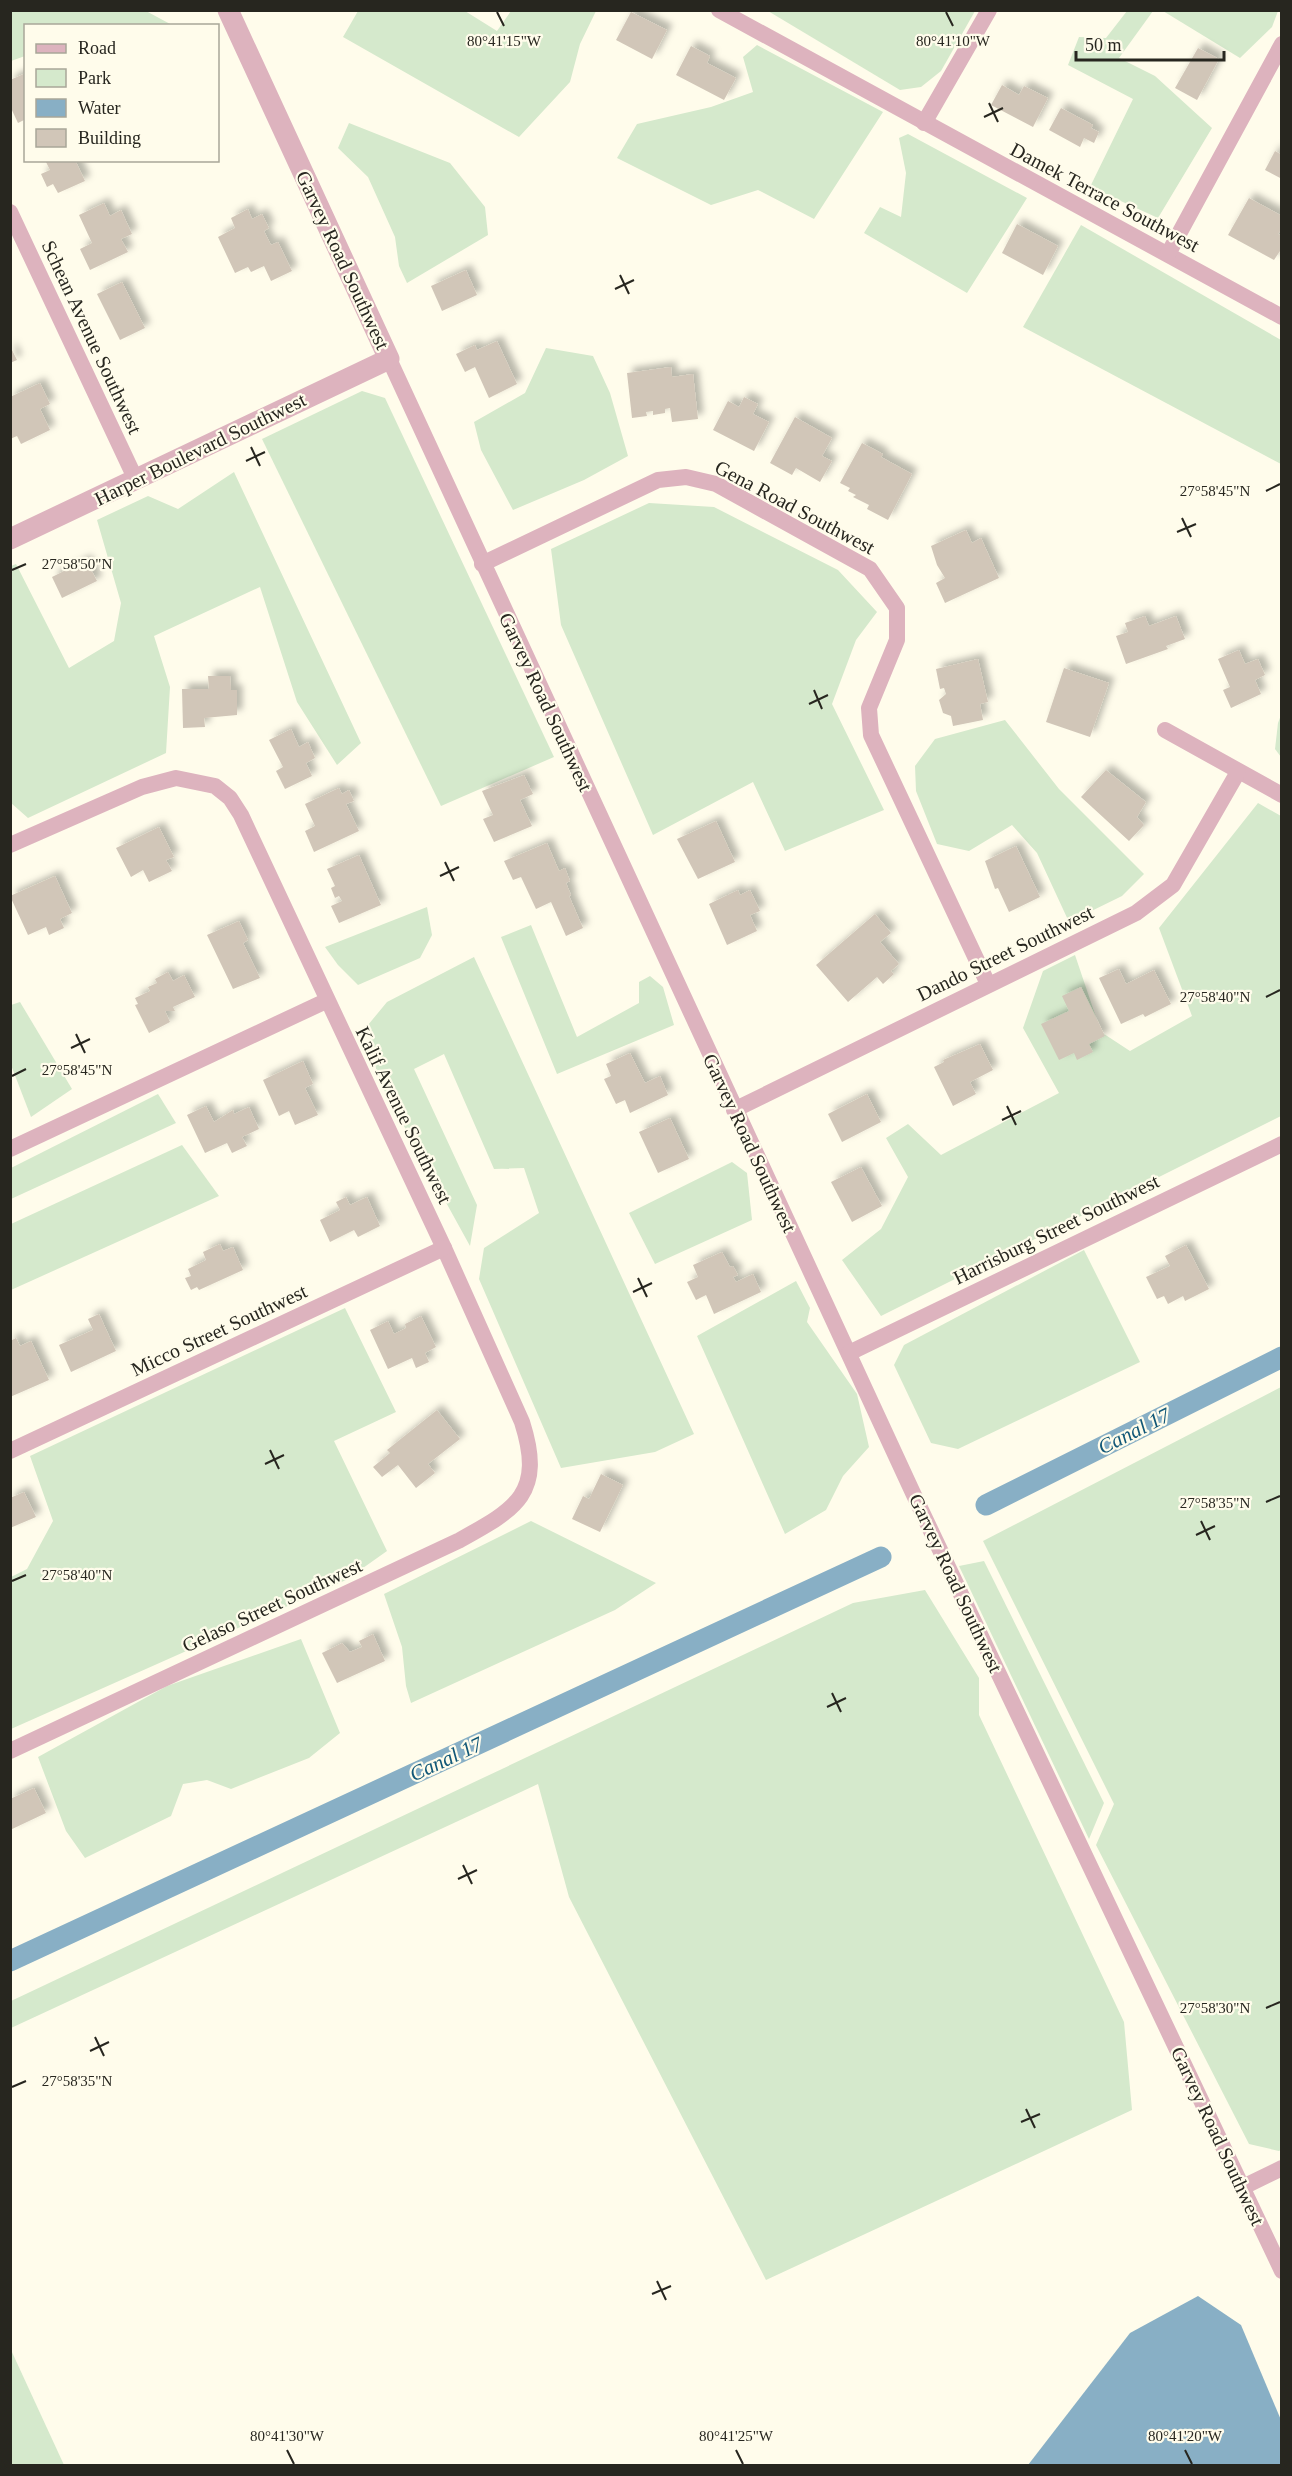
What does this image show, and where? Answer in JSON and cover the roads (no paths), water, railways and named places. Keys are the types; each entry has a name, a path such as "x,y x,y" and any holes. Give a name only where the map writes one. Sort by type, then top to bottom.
{"street":[{"name":"Garvey Road Southwest","path":"228,10 734,1110 1281,2271"},
{"name":"Damek Terrace Southwest","path":"719,10 1281,317"},
{"path":"924,123 989,10"},
{"path":"1168,254 1281,44"},
{"name":"Schean Avenue Southwest","path":"10,212 136,480"},
{"name":"Harper Boulevard Southwest","path":"10,539 389,359"},
{"name":"Gena Road Southwest","path":"482,564 658,480 686,477 716,484 870,569 897,608 897,639 869,708 871,735 988,984"},
{"path":"1165,730 1281,795"},
{"name":"Dando Street Southwest","path":"734,1110 1136,913 1173,885 1238,772"},
{"name":"Kalif Avenue Southwest","path":"10,845 142,787 176,778 215,786 230,798 241,815 326,1001 444,1248 522,1422 529,1443 530,1474"},
{"path":"10,1149 326,1001"},
{"name":"Harrisburg Street Southwest","path":"849,1353 1281,1144"},
{"name":"Micco Street Southwest","path":"10,1451 444,1248"},
{"name":"Gelaso Street Southwest","path":"10,1751 458,1541 507,1514 522,1494 530,1474"},
{"path":"1243,2187 1281,2168"}],"water":[{"path":"1198,2296 1241,2325 1281,2420 1281,2465 1028,2465 1130,2333"}],"waterway":[{"name":"Canal 17","path":"986,1505 1282,1357"},
{"name":"Canal 17","path":"10,1961 881,1557"}]}
